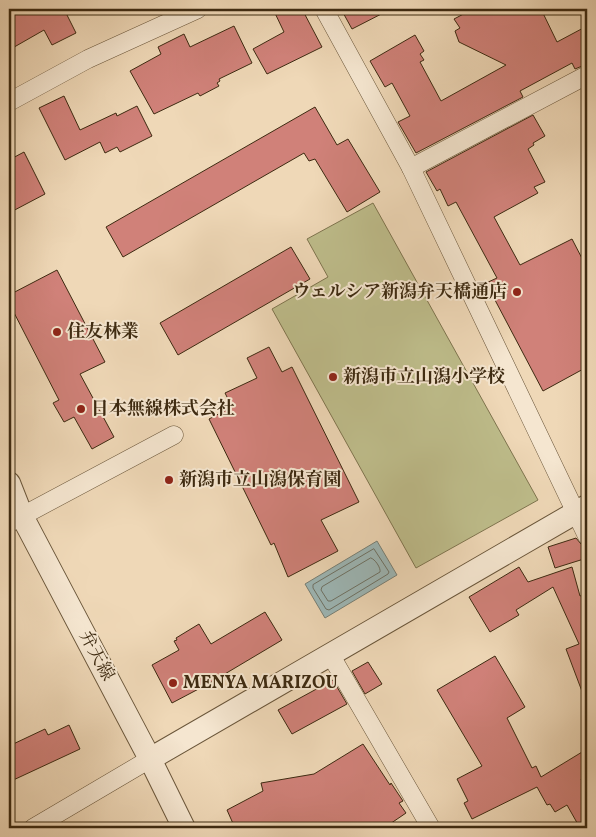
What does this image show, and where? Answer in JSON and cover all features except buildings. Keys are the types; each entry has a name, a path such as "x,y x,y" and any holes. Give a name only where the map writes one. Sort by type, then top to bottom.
{"street":[{"path":"9,102 88,59 198,9"},
{"path":"324,9 411,168 582,510 587,536"},
{"path":"411,168 587,76"},
{"path":"15,520 174,435"},
{"name":"弁天線","path":"9,482 15,520 150,759 184,828"},
{"path":"33,828 330,654 582,510"},
{"path":"330,654 430,828"}],"shaded area":[{"path":"373,203 538,500 416,568 272,309 328,277 307,239"}],"water":[{"path":"377,541 397,575 325,618 305,584"}],"place":[{"name":"ウェルシア新潟弁天橋通店","path":"517,292"},
{"name":"住友林業","path":"57,332"},
{"name":"新潟市立山潟小学校","path":"333,377"},
{"name":"日本無線株式会社","path":"81,409"},
{"name":"新潟市立山潟保育園","path":"169,480"},
{"name":"MENYA MARIZOU","path":"173,683"}]}
